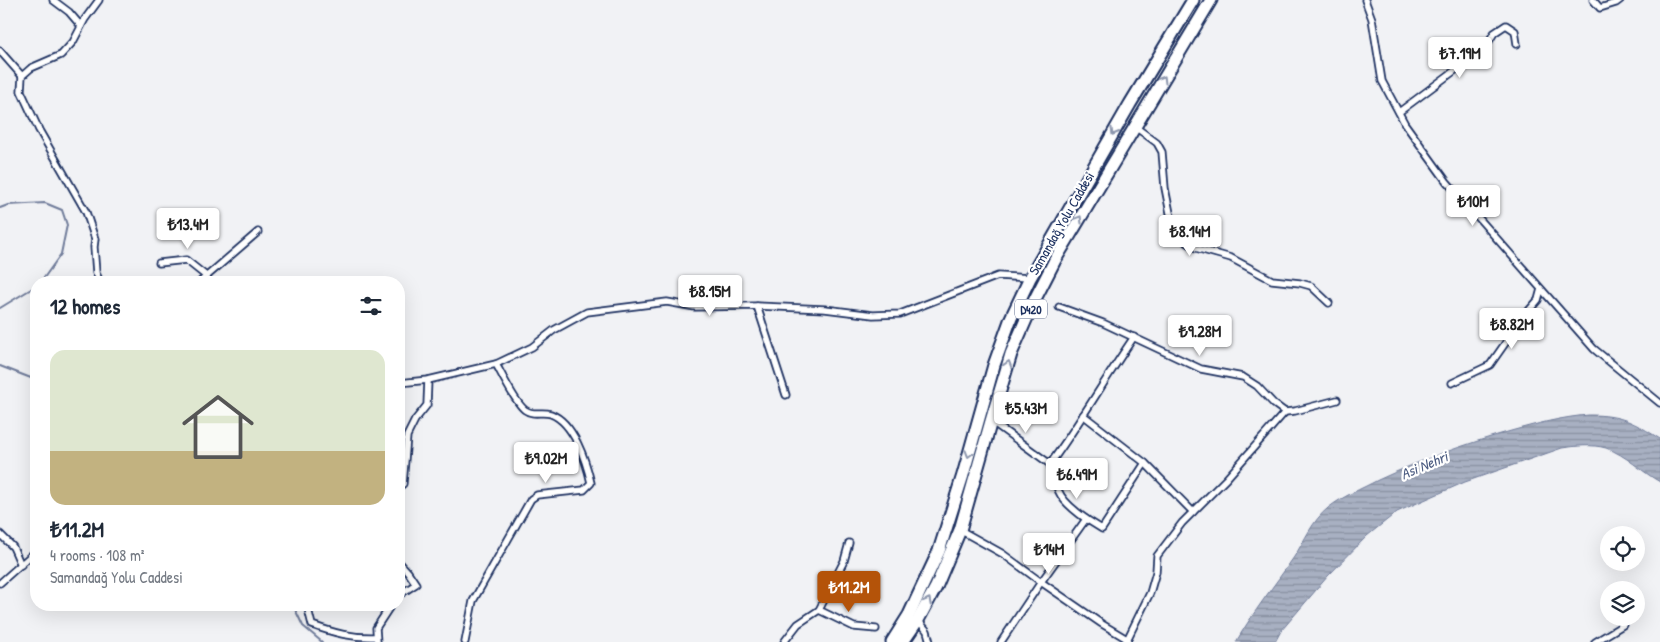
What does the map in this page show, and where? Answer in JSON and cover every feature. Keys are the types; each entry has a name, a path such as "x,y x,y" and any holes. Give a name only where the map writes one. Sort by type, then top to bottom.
{"highway":[{"name":"Samandağ Yolu Caddesi","path":"903,642 939,551 964,475 994,365 1011,318 1030,278 1130,104 1193,0"},
{"name":"Samandağ Yolu Caddesi","path":"892,642 914,618 936,587 960,530 990,421 1011,354 1035,298 1055,260 1134,126 1211,0"}],"street":[{"path":"53,0 69,12 81,26"},
{"path":"97,276 94,247 95,238 86,212 39,130 21,91 22,76 31,68 61,55 73,42 81,26 99,0"},
{"path":"1365,0 1372,19 1382,81 1405,124 1447,182 1594,349 1660,403"},
{"path":"1593,0 1600,8 1620,0"},
{"path":"1399,112 1485,48 1494,33 1506,25 1515,31 1517,44"},
{"path":"0,51 22,76"},
{"path":"1134,126 1157,143 1162,152 1165,188 1170,213 1175,226 1185,240 1196,248 1231,258 1272,280 1311,286 1329,303"},
{"path":"159,263 186,260 206,276 258,232"},
{"path":"405,382 428,380 496,364 532,347 554,330 587,312 667,302 695,307 757,306 825,309 873,315 900,314 998,276 1030,278"},
{"path":"1452,383 1490,364 1538,300 1541,289"},
{"path":"757,306 786,395"},
{"path":"1060,307 1103,323 1201,369 1243,377 1257,386 1274,404 1285,412 1336,400"},
{"path":"1050,464 1134,337"},
{"path":"465,642 472,601 531,499 537,495 584,490 591,483 577,440 572,431 555,416 548,413 531,414 523,409 496,364"},
{"path":"405,460 407,436 415,420 427,405 428,380"},
{"path":"960,530 1003,554 1126,640 1150,593 1156,572 1156,556 1182,523 1226,480 1285,412"},
{"path":"1083,415 1145,463 1193,512"},
{"path":"990,421 1050,464 1060,494 1069,507 1102,529 1145,463"},
{"path":"1001,642 1086,520"},
{"path":"0,534 13,547 21,565"},
{"path":"784,642 798,624 819,610 844,561 849,542"},
{"path":"0,583 30,557"},
{"path":"405,569 416,584 405,591"},
{"path":"819,610 854,627 876,629"},
{"path":"308,611 312,625 333,633 377,640 376,628 387,611"},
{"path":"914,618 927,631 930,642"},
{"path":"1595,642 1621,626"}],"water":[{"name":"Asi Nehri","path":"1589,415 1619,418 1642,428 1660,439 1660,482 1613,451 1601,447 1578,446 1562,448 1465,482 1397,512 1367,536 1328,576 1281,631 1275,642 1236,642 1294,557 1313,525 1322,513 1340,500 1378,480 1460,447 1540,423"}],"waterway":[{"path":"0,208 8,205 45,203 62,210 67,225 61,254 45,276"},
{"path":"0,308 30,290"},
{"path":"0,366 30,378"},
{"path":"296,611 303,626 322,642"}]}
